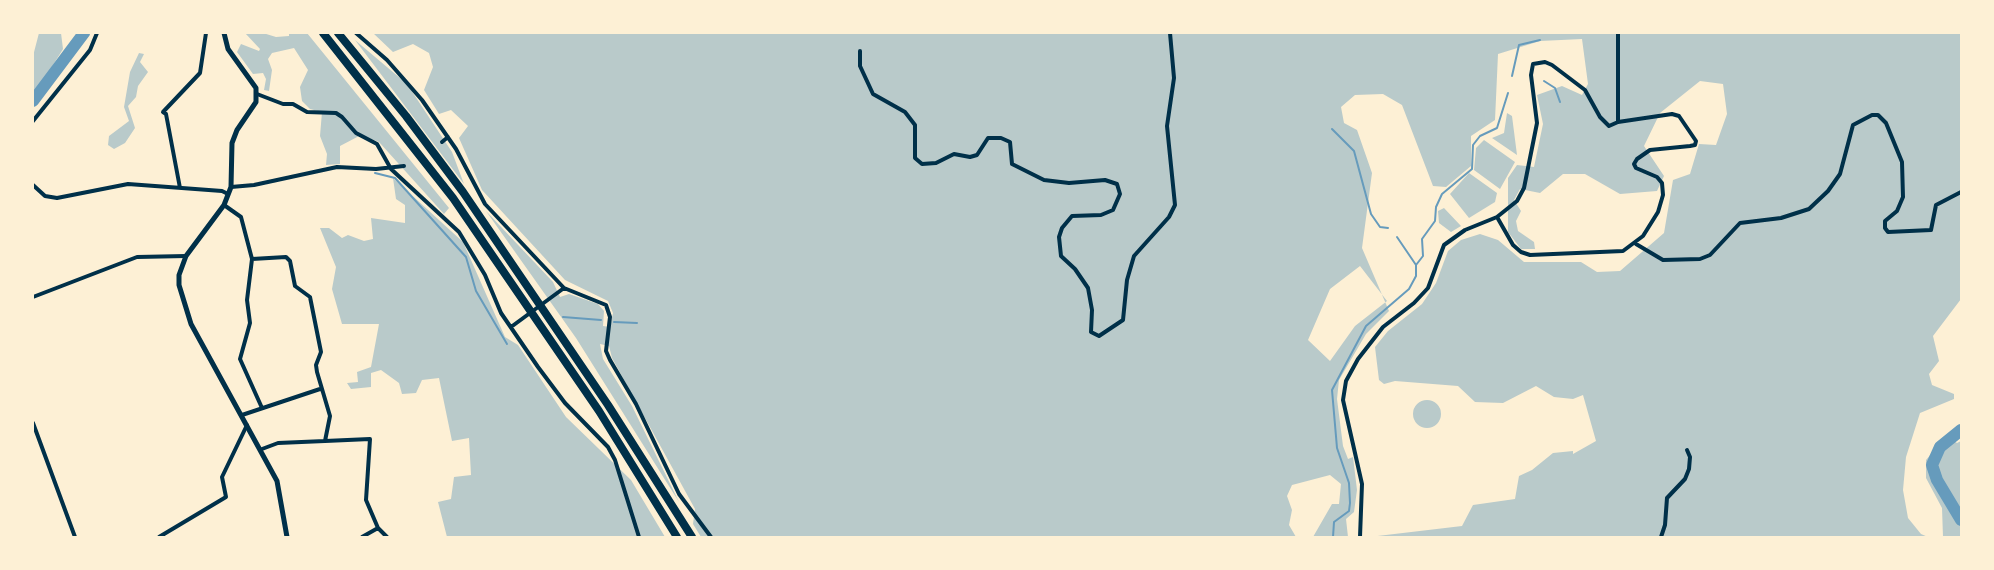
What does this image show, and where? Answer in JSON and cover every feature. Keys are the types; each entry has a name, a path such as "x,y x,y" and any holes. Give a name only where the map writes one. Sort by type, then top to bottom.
{"highway":[{"path":"324,33 453,198 599,411 677,537"},
{"path":"338,33 463,192 608,405 692,537"}],"street":[{"path":"33,121 90,50 97,33"},
{"path":"180,188 166,114 163,112 200,73 206,33"},
{"path":"224,33 228,49 254,83 257,94 256,102 237,129 232,143 231,187 224,205 186,256 179,275 185,310 262,449 277,481 287,537"},
{"path":"356,33 405,79 447,137 485,204 564,288 600,301 609,310 606,351 610,360 636,404 679,494 711,537"},
{"path":"860,51 860,66 873,94 905,112 915,125 915,158 922,164 936,163 954,154 965,157 976,155 988,138 1001,138 1010,142 1012,164 1044,180 1069,183 1105,180 1117,184 1120,194 1113,210 1101,215 1072,216 1062,228 1059,237 1061,256 1075,269 1088,288 1092,310 1091,332 1099,336 1123,320 1127,280 1134,256 1169,217 1175,205 1167,126 1174,78 1170,33"},
{"path":"1618,33 1618,122"},
{"path":"1360,537 1362,484 1343,400 1346,381 1358,358 1383,327 1414,303 1428,288 1444,246 1466,230 1497,217 1517,201 1524,188 1537,123 1530,75 1533,64 1545,62 1552,65 1585,90 1604,123 1614,125 1618,122 1679,116 1696,141 1695,145 1690,146 1650,150 1636,159 1634,164 1636,168 1657,177 1662,183 1663,195 1658,212 1636,244 1613,253 1530,255 1521,252 1513,244 1497,217"},
{"path":"257,94 283,104 293,104 307,112 336,113 342,117 356,133 377,144 391,169 465,239 512,325 559,396 608,447 615,460 639,537"},
{"path":"1636,244 1663,260 1700,259 1710,255 1740,223 1781,218 1809,209 1828,191 1840,174 1853,125 1872,115 1878,116 1886,123 1902,162 1903,197 1897,211 1885,221 1885,228 1888,232 1931,230 1936,205 1961,192"},
{"path":"442,142 447,137"},
{"path":"231,187 254,185 337,167 391,169 404,166"},
{"path":"33,185 45,196 57,198 128,184 222,191 228,194"},
{"path":"224,205 241,217 252,259 247,300 250,323 240,359 262,408"},
{"path":"33,297 137,257 186,256"},
{"path":"252,259 286,257 290,261 295,286 310,297 321,352 316,365 320,389 330,416 325,441"},
{"path":"512,325 564,288"},
{"path":"242,415 320,389"},
{"path":"33,423 75,537"},
{"path":"159,537 226,496 222,477 248,425"},
{"path":"262,449 278,443 370,439 366,501 378,528 387,537"},
{"path":"1660,537 1665,525 1667,498 1689,470 1690,457 1687,450"},
{"path":"362,537 378,528"}],"shaded area":[{"path":"39,33 61,33 63,49 36,92 33,91 33,56"},
{"path":"245,33 263,33 276,37 289,36 289,33 307,33 449,208 444,214 379,142 361,135 340,146 340,164 326,165 327,154 320,136 322,112 310,109 302,101 300,87 308,70 294,48 272,53 268,59 272,70 269,91 264,90 266,79 263,73 253,74 237,52 241,44 259,51 260,49"},
{"path":"373,33 1961,33 1961,299 1933,336 1939,361 1929,374 1932,385 1954,394 1954,399 1920,413 1906,457 1903,490 1908,518 1921,534 1928,537 1369,537 1462,526 1473,505 1515,499 1519,476 1532,470 1553,453 1573,451 1573,454 1596,441 1583,395 1573,399 1554,397 1536,386 1503,403 1475,402 1458,386 1395,381 1384,384 1379,380 1375,347 1388,331 1422,304 1436,283 1448,251 1461,240 1480,234 1498,240 1524,262 1581,262 1597,272 1620,271 1664,233 1673,180 1690,174 1699,144 1716,145 1727,114 1723,84 1700,81 1660,113 1644,146 1664,176 1657,191 1620,194 1585,174 1563,174 1540,193 1520,189 1514,200 1521,211 1516,221 1518,231 1534,242 1535,249 1521,249 1508,232 1508,178 1517,165 1534,167 1543,124 1537,95 1562,86 1582,95 1588,84 1582,39 1540,41 1498,54 1495,120 1471,136 1471,166 1446,187 1433,186 1402,105 1383,94 1355,95 1341,107 1344,123 1357,130 1372,173 1362,248 1382,294 1360,266 1330,289 1308,340 1330,361 1355,326 1385,302 1389,311 1366,334 1339,380 1337,399 1343,446 1348,459 1353,457 1357,490 1354,512 1346,519 1348,537 1313,537 1332,504 1339,504 1341,484 1330,475 1292,485 1287,496 1292,510 1289,525 1296,537 701,537 693,524 695,509 612,358 609,346 600,344 603,359 632,406 679,502 576,338 486,211 553,282 560,297 569,294 598,304 604,311 603,326 610,327 613,313 608,301 565,280 482,190 459,138 468,126 451,110 439,114 424,90 433,67 429,53 413,44 393,52"},
{"path":"355,40 407,84 452,152 464,184"},
{"path":"139,53 144,54 140,62 148,72 138,86 136,97 128,106 135,128 125,143 114,149 108,145 109,136 129,121 124,107 130,72"},
{"path":"1507,113 1512,116 1517,155 1492,138 1504,133"},
{"path":"1484,140 1515,162 1500,189 1474,170 1476,148"},
{"path":"1469,173 1497,193 1495,202 1469,218 1450,194"},
{"path":"393,178 463,242 505,337 518,345 566,417 631,480 665,537 447,537 438,502 451,499 454,477 471,475 469,438 452,441 439,378 422,380 416,393 402,394 399,383 381,370 371,373 371,387 351,389 347,383 358,382 357,372 371,367 379,324 342,324 332,289 336,267 320,228 329,228 342,238 348,235 364,241 373,239 371,218 405,223 405,205 396,199"},
{"path":"1444,208 1461,226 1451,232 1439,223 1438,211"},
{"path":"1427,400 1437,404 1441,414 1437,424 1427,428 1417,424 1413,414 1417,404"},
{"path":"1946,436 1957,443 1961,441 1961,537 1943,537 1942,508 1926,478 1926,460"}],"waterway":[{"path":"33,101 84,33"},
{"path":"1512,76 1519,45 1540,40"},
{"path":"1544,81 1555,88 1560,102"},
{"path":"1333,537 1334,522 1349,511 1350,503 1349,483 1337,448 1332,390 1366,326 1409,289 1416,276 1416,265 1423,256 1422,239 1435,221 1436,207 1442,194 1472,169 1473,145 1480,136 1497,128 1508,93"},
{"path":"1332,129 1354,151 1371,214 1380,227 1388,228"},
{"path":"375,173 395,178 466,257 476,291 507,344"},
{"path":"1397,237 1416,265"},
{"path":"563,317 601,320"},
{"path":"614,322 637,323"},
{"path":"1961,430 1940,447 1932,465 1937,480 1961,520"}]}
